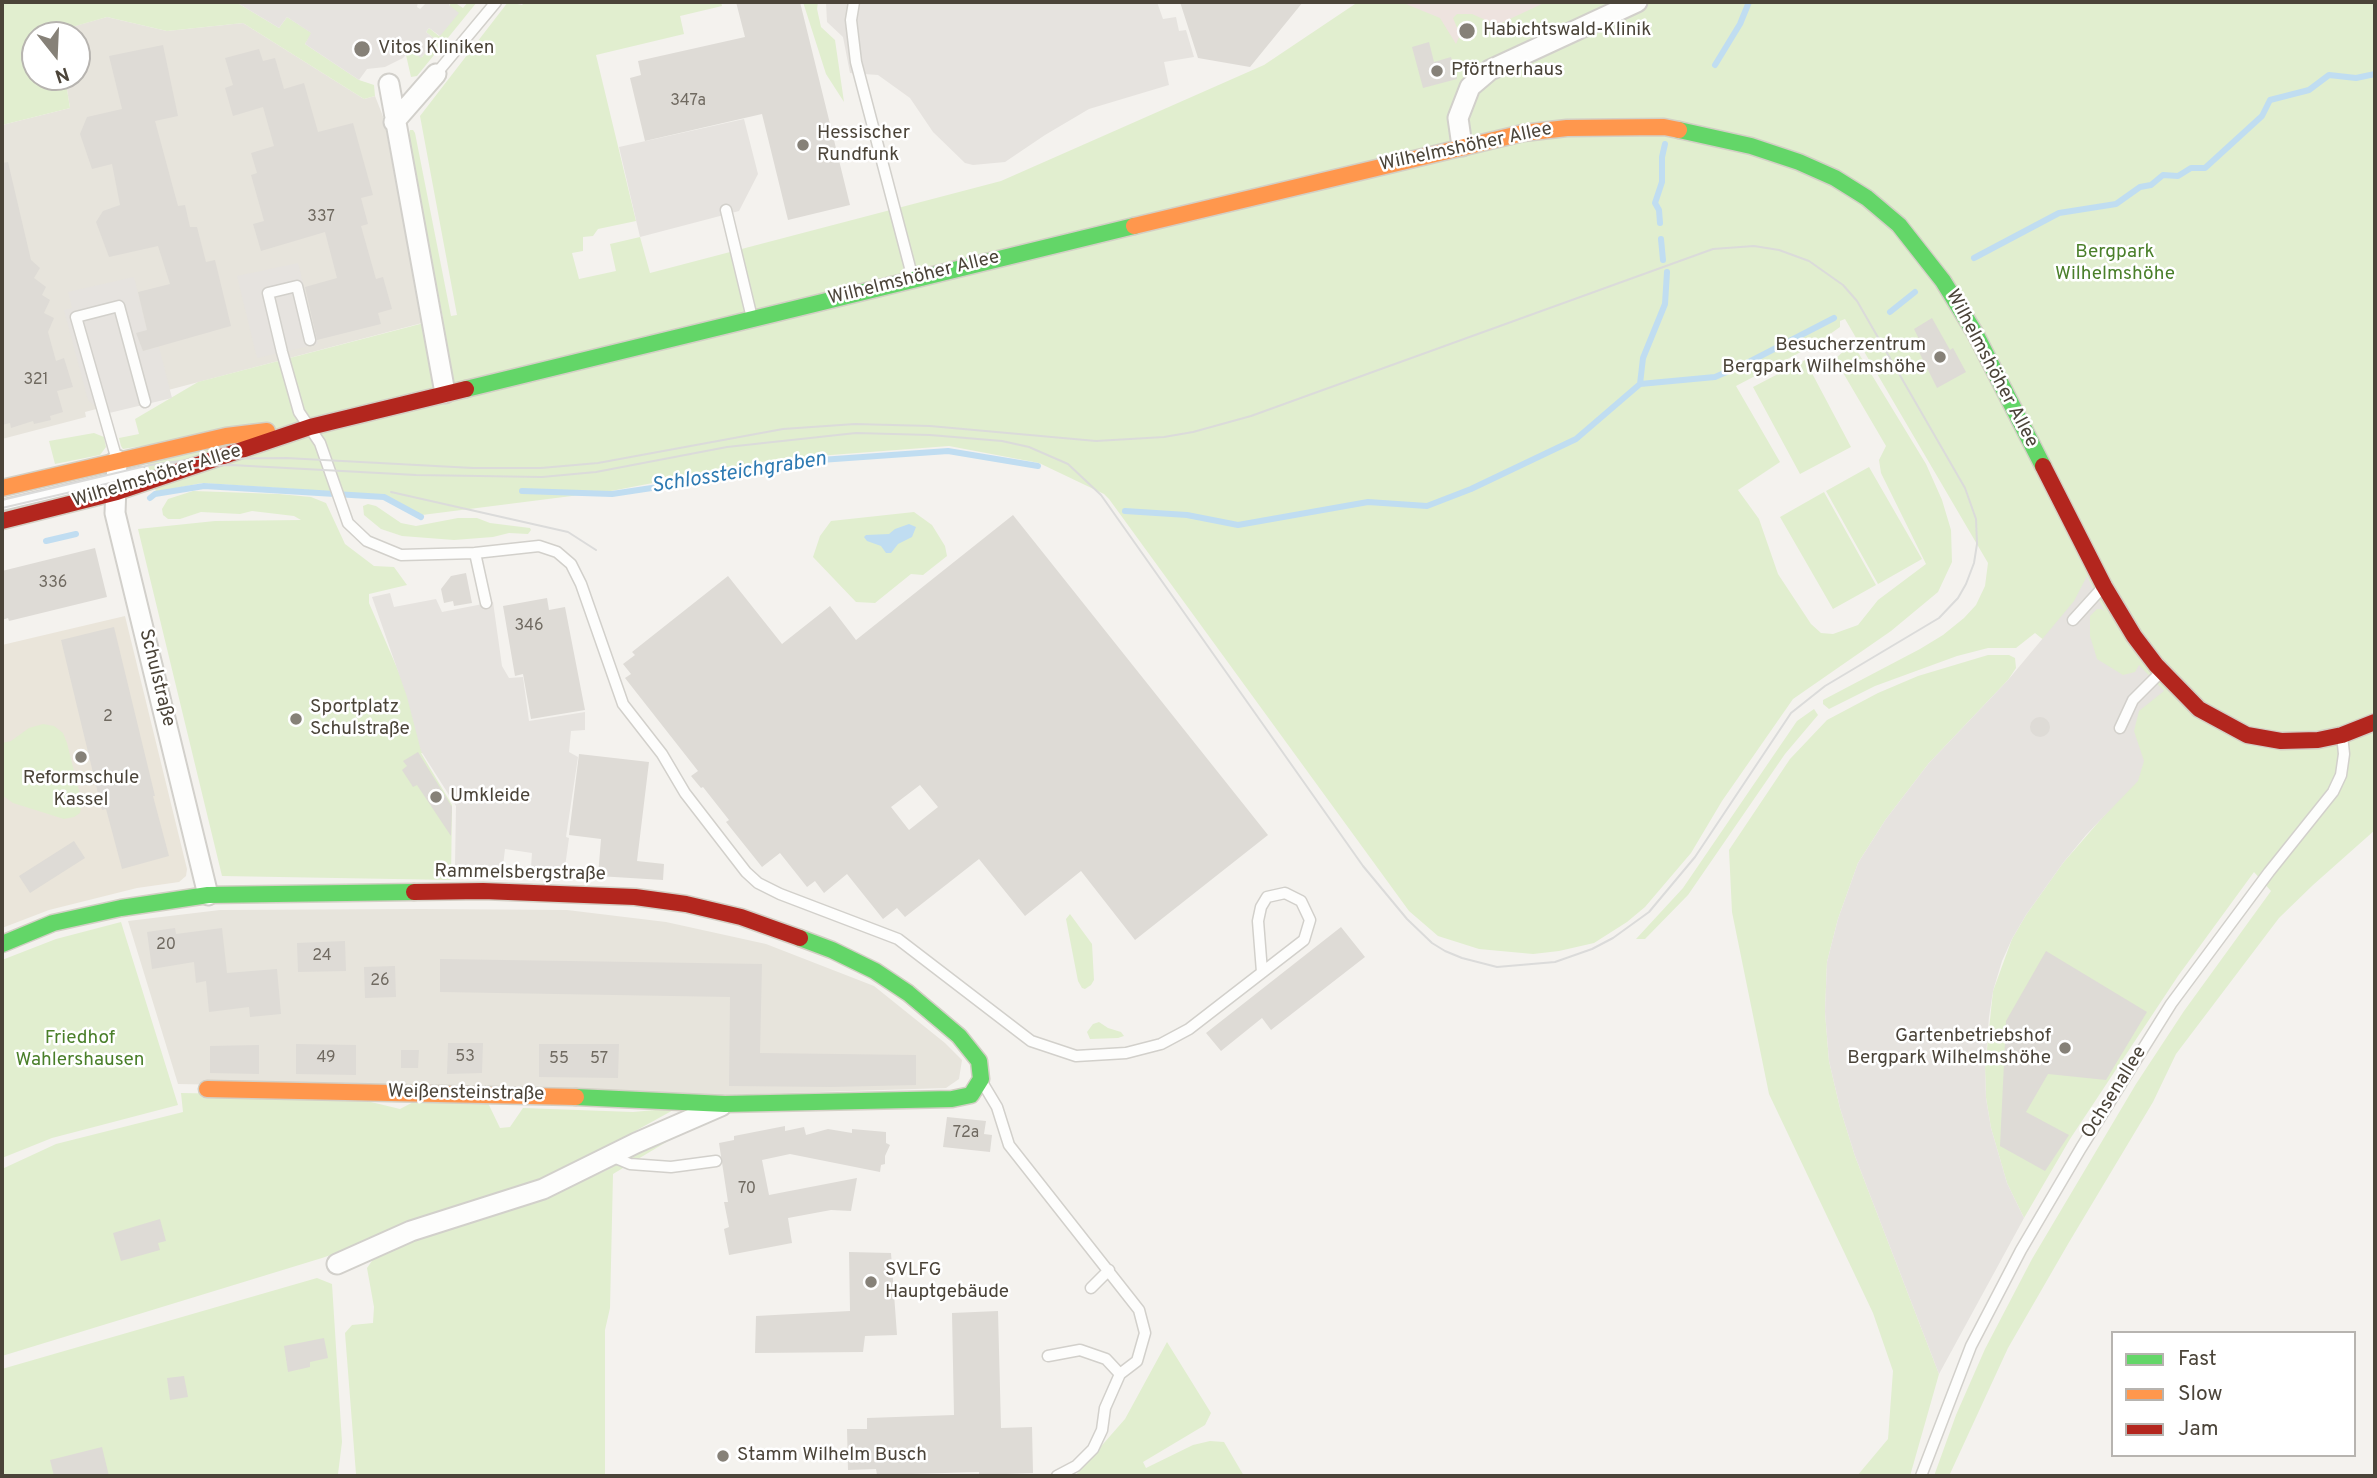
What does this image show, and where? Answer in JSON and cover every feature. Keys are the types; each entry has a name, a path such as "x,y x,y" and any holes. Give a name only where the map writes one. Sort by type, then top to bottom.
{"main road":[{"name":"Wilhelmshöher Allee","path":"2,488 117,476 210,462 310,427 1462,146 1523,133 1567,128 1664,127 1751,146 1799,162 1835,178 1867,198 1899,225 1961,309 2104,586 2134,636 2162,671 2199,709 2246,735 2281,741 2318,740 2342,735 2375,722"},
{"name":"Wilhelmshöher Allee","path":"2,521 226,436 310,427"},
{"name":"Rammelsbergstraße","path":"2,944 53,923 121,908 208,895 483,891 635,897 686,904 741,916 832,950 875,971 908,993 959,1035 979,1061 981,1079"},
{"name":"Weißensteinstraße","path":"208,1089 633,1098 725,1104 842,1103 952,1099 971,1095 981,1079"}],"street":[{"path":"1462,146 1458,118 1470,88 1490,70 1637,2"},
{"path":"394,122 436,75"},
{"path":"389,84 445,393"},
{"name":"Schulstraße","path":"117,476 115,513 208,895"},
{"name":"Weißensteinstraße","path":"337,1264 411,1231 543,1189 636,1143 725,1104"}],"lane":[{"path":"436,75 496,2"},
{"path":"854,2 851,20 856,62 913,280"},
{"path":"726,210 752,318"},
{"path":"310,340 297,286 268,293 299,412 320,443 348,523 367,541 401,555 475,554 539,546 557,552 571,564 581,584 623,704 662,754 685,793 746,872 758,883 898,939 1031,1041 1076,1056 1126,1053 1161,1044 1189,1029 1304,940 1310,920 1301,901 1285,893 1267,897 1261,907 1258,921 1262,972"},
{"path":"2,505 117,476 76,317 119,306 145,402"},
{"path":"475,554 486,603"},
{"path":"2073,620 2104,586"},
{"path":"2120,728 2133,701 2162,671"},
{"name":"Ochsenallee","path":"1921,1476 1971,1346 2021,1250 2171,1004 2333,792 2341,775 2344,754 2342,735"},
{"path":"981,1079 997,1107 1009,1145 1139,1310 1145,1333 1137,1361 1120,1374 1105,1408 1102,1430 1093,1449 1076,1466 1057,1476"},
{"path":"611,1156 630,1164 671,1167 716,1161"},
{"path":"1091,1288 1109,1270"},
{"path":"1048,1356 1080,1350 1106,1359 1120,1374"}],"shaded area":[{"name":"Vitos Kliniken","path":"236,2 418,2 417,7 420,9 427,2 451,2 449,5 459,13 440,36 429,28 426,32 436,40 421,58 411,50 403,58 385,67 367,69 359,80 305,44 311,33 287,17 279,28"},
{"path":"826,2 1157,2 1163,19 1176,17 1179,31 1186,30 1194,57 1164,62 1169,85 1089,109 1005,162 973,165 965,163 933,132 910,98 878,75 850,73 843,37 827,22"},
{"name":"Habichtswald-Klinik","path":"1401,2 1552,2 1456,45"},
{"path":"107,17 167,31 243,23 364,99 375,96 384,119 422,323 85,412 86,417 2,439 2,125 70,108 67,91 91,91 91,21"},
{"path":"744,119 758,174 739,211 640,237 619,147"},
{"path":"298,263 318,344 257,358 237,276"},
{"path":"134,277 147,330 137,334 143,351 159,347 172,398 105,414 88,400 64,310 72,308 68,292"},
{"path":"2087,576 2105,612 2097,609 2090,616 2090,636 2097,659 2123,675 2135,672 2139,665 2164,691 2139,711 2134,731 2144,761 2138,781 2063,863 2026,915 2002,961 1989,1017 1985,1068 1986,1098 1991,1128 2007,1183 2024,1218 1939,1374 1855,1156 1840,1108 1829,1061 1825,1012 1827,962 1838,919 1858,863 1886,819 1929,763 2008,680 2074,601"},
{"path":"390,593 394,607 436,599 442,612 493,602 502,666 509,678 523,677 529,721 585,712 585,730 571,731 569,752 578,757 566,837 569,838 565,867 531,867 532,853 505,849 503,866 455,865 456,806 421,751 407,697 372,597"},
{"name":"Reformschule Kassel","path":"125,616 187,869 186,876 179,882 137,888 49,910 2,928 2,645"},
{"path":"220,910 567,910 666,922 766,944 874,986 962,1060 959,1079 946,1088 725,1095 178,1084 128,921"}],"green space":[{"path":"2,2 236,2 279,28 287,17 312,33 305,44 359,80 374,85 375,96 364,99 243,23 167,31 107,17 91,22 21,21 21,91 67,91 70,108 2,125"},
{"path":"451,2 463,8 468,2 477,2 417,76 411,77 406,55 411,50 422,57 436,40 426,32 429,28 439,36"},
{"name":"Bergpark Wilhelmshöhe","path":"508,2 522,5 525,2 721,2 722,6 680,16 684,34 596,55 636,221 598,229 593,236 583,237 583,251 572,253 579,279 616,271 610,244 640,237 650,273 1001,181 1264,65 1358,2 1401,2 1440,18 1456,44 1460,35 1453,18 1457,14 1472,14 1497,25 1546,2 2375,2 2375,830 2279,918 2176,1054 2153,1102 2008,1348 1949,1476 1934,1476 1956,1415 1985,1349 2032,1259 2136,1084 2184,1011 2271,891 2254,872 2178,976 2070,1139 2024,1218 2007,1183 1991,1128 1986,1098 1985,1068 1993,991 2012,939 2026,915 2063,863 2109,810 2077,667 2035,633 2016,648 1988,648 1957,656 1875,686 1829,709 1823,704 1823,700 1943,635 1964,618 1976,605 1985,586 1988,563 1845,319 1840,321 1840,327 1816,344 1736,386 1780,462 1738,490 1759,519 1778,574 1811,624 1821,633 1833,634 1858,625 1878,600 1926,564 1881,473 1879,460 1886,446 1835,359 1845,350 1856,349 1926,464 1942,500 1951,530 1952,562 1938,592 1891,631 1793,699 1722,801 1691,853 1645,907 1627,922 1594,943 1559,951 1533,954 1479,949 1438,936 1409,911 1109,499 1104,494 1039,463 949,446 778,459 611,491 422,515 385,495 202,483 156,492 142,446 123,449 121,446 119,438 139,434 135,419 198,382 443,318 407,142 410,130 415,133 451,316 457,315 420,116"},
{"path":"803,2 818,2 821,27 835,40 844,102 826,74"},
{"path":"1805,360 1851,447 1800,474 1753,387"},
{"path":"94,433 104,437 106,447 100,455 55,464 49,441"},
{"path":"1869,467 1922,559 1878,584 1826,491"},
{"name":"Sportplatz Schulstraße","path":"193,491 279,494 311,497 326,503 345,544 374,566 394,567 407,585 369,594 369,603 407,691 427,754 421,753 452,805 451,880 222,876 138,529 215,521 301,520 294,516 252,511 240,514 201,512 180,519 168,519 163,515 162,509 168,499"},
{"path":"1824,492 1876,585 1833,609 1780,517"},
{"path":"363,506 376,506 401,523 416,526 458,518 477,518 531,530 528,534 509,533 454,540 402,536 381,529 364,515"},
{"path":"914,512 932,525 945,546 947,556 923,575 911,574 875,603 856,602 813,557 820,536 831,521"},
{"path":"1988,655 2009,655 2015,658 2016,668 2008,680 1929,763 1886,819 1858,863 1838,919 1827,962 1825,1012 1829,1061 1840,1108 1855,1156 1939,1374 1910,1476 1857,1476 1888,1439 1893,1371 1873,1313 1769,1094 1732,912 1729,850 1790,759 1827,720 1878,693 1918,676"},
{"path":"1814,709 1818,715 1785,754 1688,895 1645,939 1636,939 1683,888 1797,721"},
{"path":"43,724 54,726 63,733 67,743 82,803 80,813 74,817 64,819 13,803 2,795 2,743 11,741 29,728"},
{"path":"1070,914 1092,944 1094,980 1085,989 1078,981 1066,919"},
{"name":"Friedhof Wahlershausen","path":"121,922 178,1105 52,1138 2,1158 2,960 56,939"},
{"path":"1099,1022 1124,1036 1090,1039 1087,1032 1093,1024"},
{"path":"181,1093 346,1096 400,1109 421,1098 488,1103 500,1128 510,1127 523,1108 633,1112 677,1108 541,1183 322,1258 2,1356 2,1169 56,1144 183,1112"},
{"path":"703,1120 613,1174 610,1308 605,1330 605,1476 2,1476 2,1369 317,1278 332,1284 342,1442 338,1474 356,1474 345,1333 352,1325 373,1323 374,1307 367,1268 376,1255 423,1234 558,1191 603,1172"},
{"path":"1167,1342 1211,1413 1205,1425 1143,1462 1146,1468 1193,1445 1210,1441 1224,1442 1244,1476 1075,1476 1125,1419"}],"water":[{"path":"909,524 916,527 912,537 898,544 891,553 886,553 881,546 867,541 864,537 889,534"}],"building":[{"name":"Hessischer Rundfunk","path":"736,2 800,2 850,205 788,220 762,114 645,141 630,78 641,75 638,61 745,37"},
{"path":"1180,2 1303,2 1250,67 1198,58"},
{"name":"Pförtnerhaus","path":"1429,42 1434,62 1451,57 1457,79 1423,88 1412,47"},
{"path":"163,45 178,116 155,121 178,206 185,205 190,227 197,227 206,262 215,260 231,326 143,351 136,333 147,330 138,292 170,284 158,246 109,257 96,222 103,211 120,205 112,164 92,169 80,134 87,117 122,109 109,56"},
{"path":"259,49 263,61 275,58 284,89 304,83 318,132 353,123 373,195 361,198 368,224 361,226 376,279 383,277 392,309 378,313 381,324 317,340 305,287 337,278 325,232 261,251 253,224 264,221 251,175 257,173 251,153 274,146 263,107 233,116 225,88 233,85 225,58"},
{"path":"8,162 31,260 40,268 34,278 46,287 42,295 50,300 44,313 54,318 48,332 56,361 64,358 73,387 57,391 63,412 50,416 51,420 34,424 33,421 11,428 10,423 2,425 2,163"},
{"name":"Besucherzentrum Bergpark Wilhelmshöhe","path":"1932,318 1966,372 1937,388 1914,342 1919,339 1914,329"},
{"path":"1013,515 1268,835 1135,940 1081,871 1025,916 979,859 905,917 897,908 883,919 847,874 824,893 815,881 807,887 780,853 762,867 726,822 729,820 691,776 698,771 625,678 631,674 623,664 635,655 632,652 728,576 782,644 830,606 856,640","holes":["920,785 938,807 909,830 891,807"]},
{"path":"95,548 107,597 9,621 8,618 2,620 2,571"},
{"path":"466,573 472,603 454,606 453,601 444,603 441,589 451,576"},
{"path":"547,598 549,610 565,607 585,710 531,719 523,674 515,676 503,606"},
{"path":"114,627 169,856 122,869 106,809 102,810 61,640"},
{"path":"2040,717 2047,720 2050,727 2047,734 2040,737 2033,734 2030,727 2033,720"},
{"name":"Umkleide","path":"418,752 452,807 451,836 417,785 413,787 402,770 407,766 403,761"},
{"path":"579,754 649,762 637,861 664,864 663,880 598,876 601,839 569,835"},
{"path":"74,841 85,858 30,893 19,876"},
{"path":"1341,927 1365,957 1271,1030 1262,1018 1221,1051 1206,1033"},
{"path":"175,928 176,934 222,928 227,973 277,969 281,1014 250,1017 249,1007 209,1012 206,981 196,983 194,962 152,969 147,932"},
{"path":"345,941 346,971 298,972 297,943"},
{"name":"Gartenbetriebshof Bergpark Wilhelmshöhe","path":"2046,951 2147,1012 2106,1080 2048,1074 2026,1112 2069,1135 2045,1171 2000,1146 2006,1021"},
{"path":"440,959 762,964 760,1053 916,1055 916,1085 729,1086 730,997 440,992"},
{"path":"395,966 396,997 365,998 364,967"},
{"path":"448,1043 483,1043 482,1073 447,1074"},
{"path":"296,1044 356,1045 356,1075 296,1074"},
{"path":"539,1044 619,1044 618,1078 539,1077"},
{"path":"259,1045 259,1074 210,1073 210,1046"},
{"path":"401,1050 419,1050 418,1068 401,1068"},
{"path":"947,1117 986,1121 984,1134 992,1135 990,1152 943,1147"},
{"path":"785,1126 785,1131 804,1127 806,1135 828,1129 852,1133 852,1129 886,1132 886,1143 890,1145 885,1164 881,1165 880,1172 790,1154 762,1160 769,1195 857,1178 851,1211 831,1210 788,1218 792,1243 729,1255 724,1229 729,1227 724,1202 728,1202 719,1143 734,1140 734,1136"},
{"path":"160,1219 166,1241 158,1243 160,1250 121,1261 113,1233"},
{"name":"SVLFG Hauptgebäude","path":"849,1252 891,1253 897,1335 865,1336 863,1352 755,1353 756,1316 850,1311"},
{"path":"998,1311 1001,1428 1032,1427 1033,1473 877,1475 876,1469 848,1470 847,1429 867,1429 867,1418 954,1415 952,1313"},
{"path":"324,1338 328,1358 310,1362 310,1367 288,1372 284,1346"},
{"path":"184,1376 188,1397 170,1400 167,1378"},
{"path":"102,1447 109,1476 54,1476 50,1460"}],"waterway":[{"name":"Schlossteichgraben","path":"1715,65 1740,24 1749,2"},
{"path":"1974,258 2059,213 2116,204 2140,187 2151,185 2163,175 2178,176 2191,168 2205,168 2262,116 2270,100 2309,90 2329,75 2356,78 2375,74"},
{"name":"Schlossteichgraben","path":"1660,223 1659,210 1655,203 1662,182 1665,144"},
{"name":"Schlossteichgraben","path":"1661,239 1663,260"},
{"name":"Schlossteichgraben","path":"1125,511 1187,515 1238,525 1368,502 1427,506 1471,489 1576,439 1640,384 1643,358 1665,304 1667,272"},
{"path":"1890,312 1915,292"},
{"path":"1640,384 1715,377 1834,318"},
{"name":"Schlossteichgraben","path":"522,491 612,494 698,481 778,463 948,451 1038,466"},
{"name":"Schlossteichgraben","path":"150,498 155,494 204,486 384,497 421,517"},
{"path":"46,541 76,534"}],"tram line":[{"path":"2,500 150,465 196,459 286,458 473,468 541,468 598,463 783,429 855,424 930,426 1096,441 1164,437 1251,416 1713,249 1754,246 1779,250 1809,261 1843,285 1857,301 1965,488 1976,519 1977,544 1974,563 1966,584 1958,598 1939,618 1825,686 1791,713 1695,857 1649,912 1613,938 1592,949 1555,962 1497,967 1445,951 1432,943 1407,919 1363,866 1101,495 1068,464 1029,447 1002,441 930,435 856,433 727,447 596,472 542,477 416,475 208,466 136,477 2,508"},
{"path":"391,492 568,532 596,550"}],"traffic: fast":[{"path":"1679,130 1751,146 1799,162 1835,178 1867,198 1899,225 1943,281 1975,333 2043,466"},
{"path":"466,389 1134,226"},
{"path":"2,944 53,923 121,908 208,895 414,892"},
{"path":"576,1097 725,1104 952,1099 971,1095 981,1079 979,1061 959,1036 908,993 875,971 800,938"}],"traffic: slow":[{"path":"1134,226 1523,133 1567,128 1664,127 1679,130"},
{"path":"2,488 226,436 267,431"},
{"path":"207,1089 576,1097"}],"traffic: jam":[{"path":"2,521 117,492 310,427 466,389"},
{"path":"2043,466 2104,586 2134,636 2156,665 2199,709 2247,735 2281,741 2318,740 2342,735 2375,722"},
{"path":"414,892 483,891 635,897 686,904 741,917 800,938"}],"place":[{"name":"Habichtswald-Klinik","path":"1467,31"},
{"name":"Vitos Kliniken","path":"362,49"},
{"name":"Pförtnerhaus","path":"1437,71"},
{"name":"Hessischer Rundfunk","path":"803,145"},
{"name":"Besucherzentrum Bergpark Wilhelmshöhe","path":"1940,357"},
{"name":"Sportplatz Schulstraße","path":"296,719"},
{"name":"Reformschule Kassel","path":"81,757"},
{"name":"Umkleide","path":"436,797"},
{"name":"Gartenbetriebshof Bergpark Wilhelmshöhe","path":"2065,1048"},
{"name":"SVLFG Hauptgebäude","path":"871,1282"},
{"name":"Stamm Wilhelm Busch","path":"723,1456"}]}
